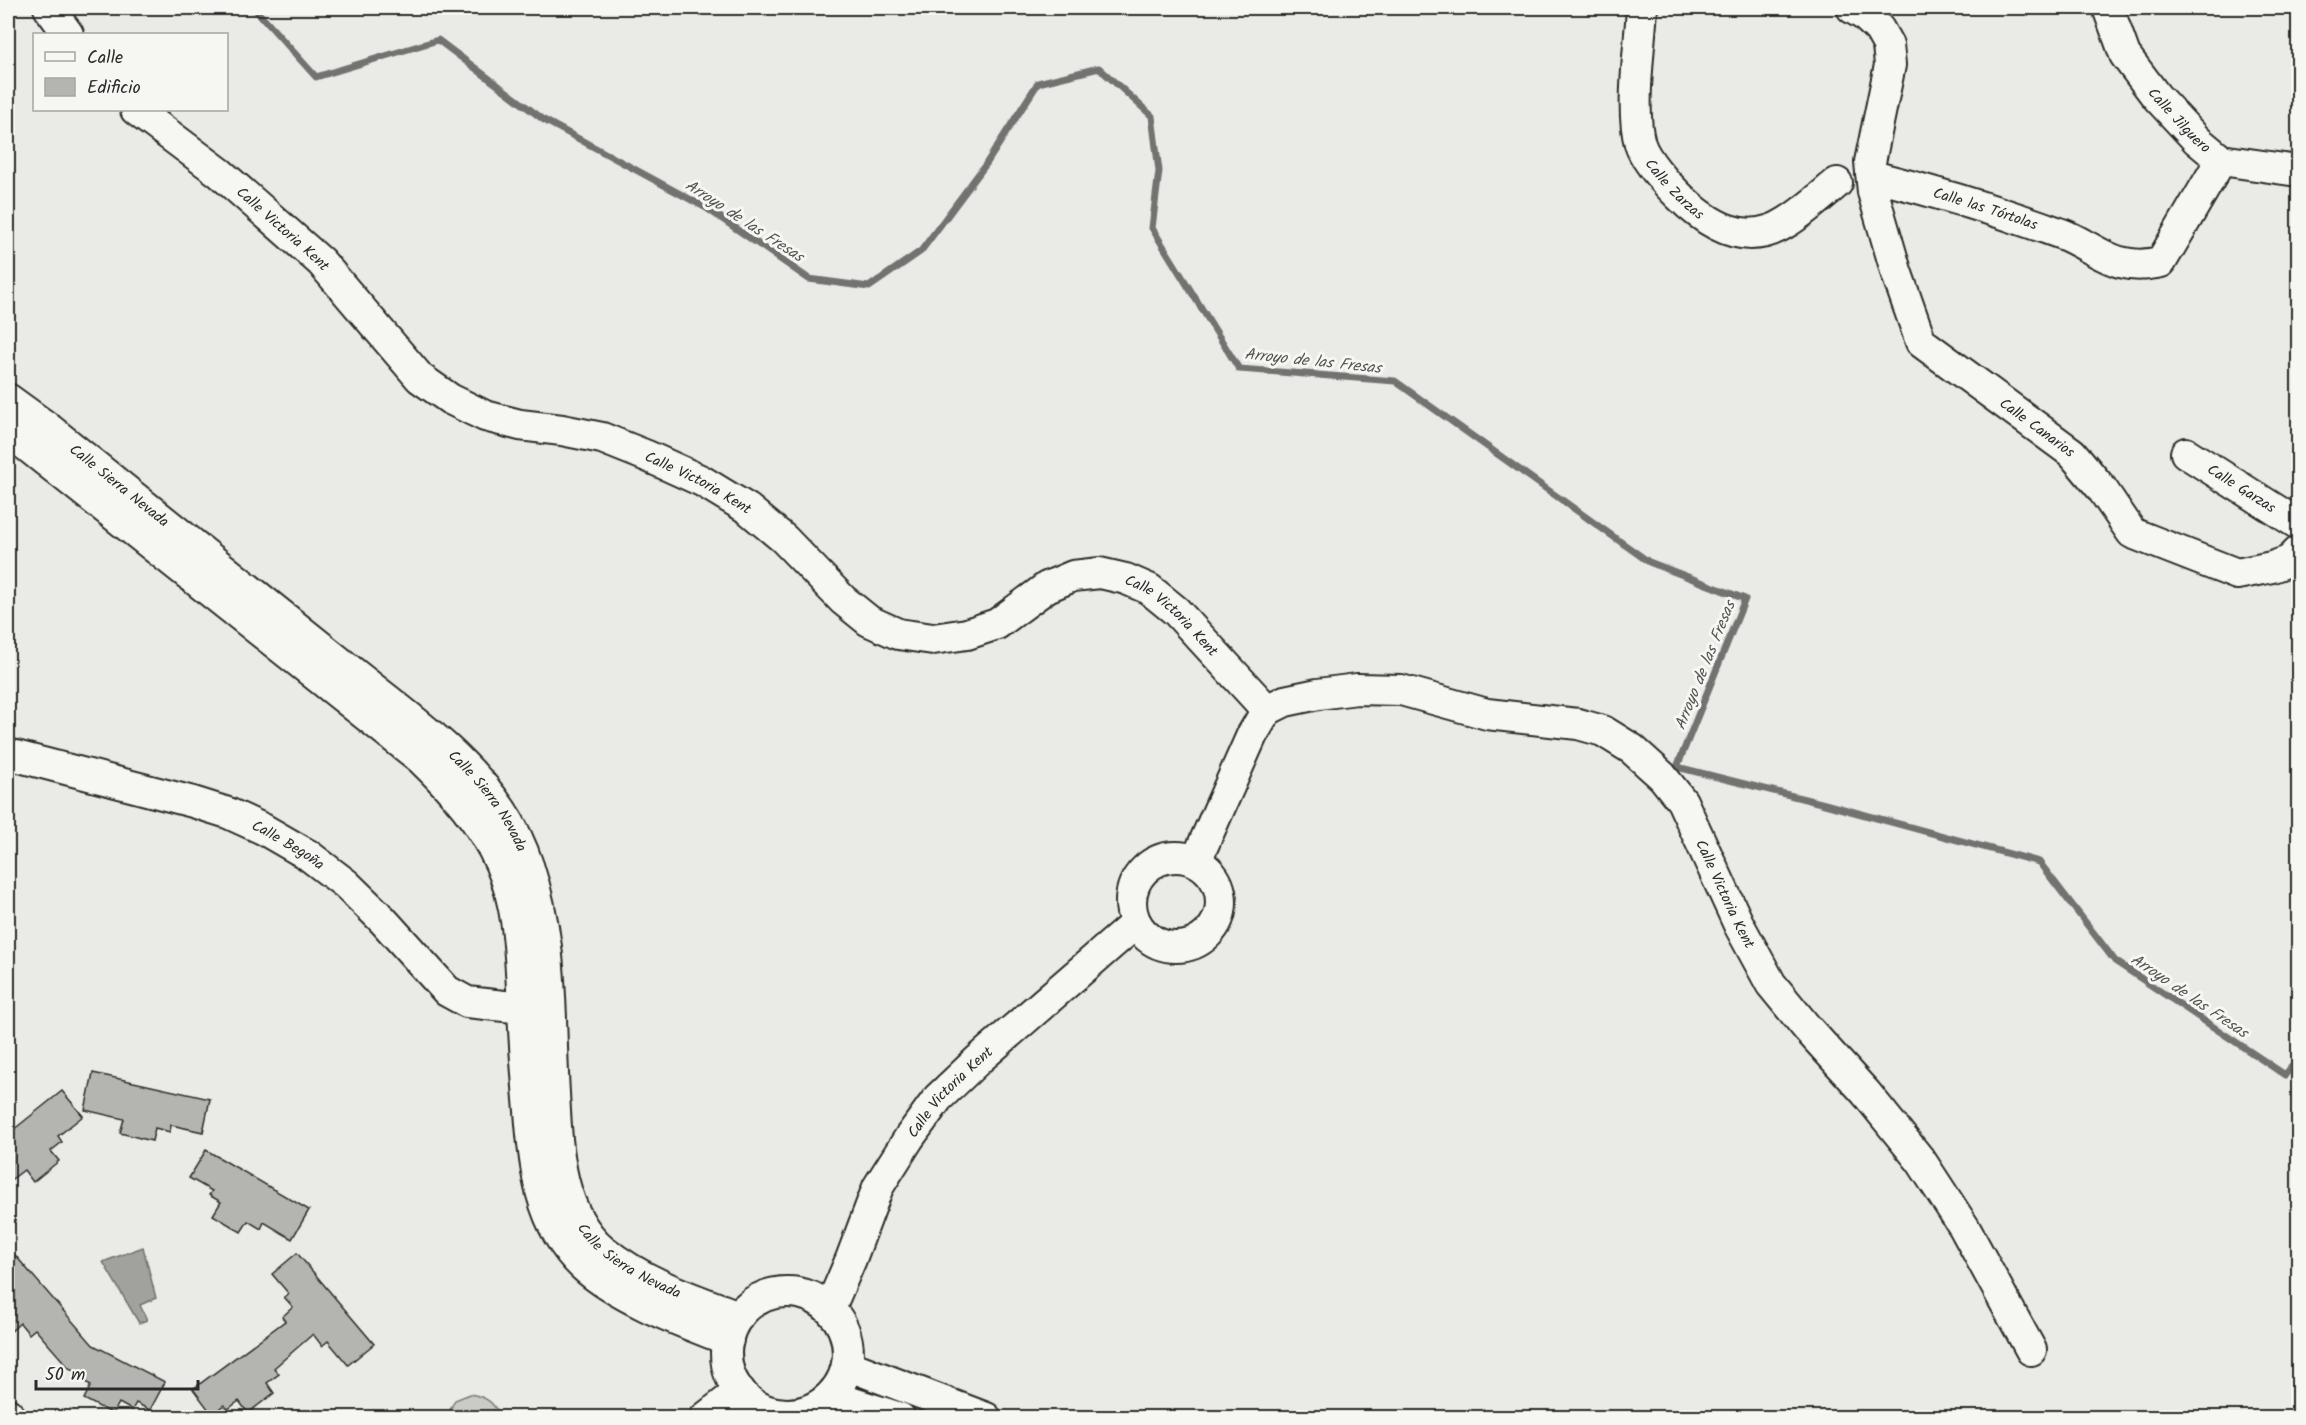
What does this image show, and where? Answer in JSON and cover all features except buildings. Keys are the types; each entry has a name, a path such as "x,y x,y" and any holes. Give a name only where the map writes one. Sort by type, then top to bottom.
{"street":[{"path":"50,8 67,33"},
{"name":"Calle Zarzas","path":"1642,8 1636,116 1641,146 1664,181 1692,209 1727,231 1758,234 1785,224 1837,183"},
{"path":"1852,8 1864,15 1879,29 1888,45 1890,65 1873,141 1871,172"},
{"name":"Calle Jilguero","path":"2108,8 2125,55 2163,104 2197,140 2221,160 2298,171"},
{"name":"Calle Victoria Kent","path":"137,111 220,173 321,262 420,378 450,399 485,416 520,425 602,438 702,481 748,509 784,539 843,600 869,621 898,634 933,639 967,634 996,624 1047,587 1073,576 1100,573 1126,579 1149,589 1176,611 1267,710 1285,701 1318,694 1357,689 1401,690 1487,714 1578,724 1603,731 1632,749 1662,776 1682,801 1739,925 1771,984 1866,1093 1921,1161 1964,1227 2031,1350"},
{"name":"Calle las Tórtolas","path":"1871,172 1876,177 1952,196 2012,215 2076,239 2117,262 2140,266 2161,261 2221,160"},
{"name":"Calle Canarios","path":"1871,172 1873,192 1896,271 1921,342 2072,453 2102,489 2132,532 2237,574 2289,561 2298,552"},
{"name":"Calle Sierra Nevada","path":"8,399 48,428 435,740 475,777 502,811 524,854 537,898 546,949 558,1157 567,1194 583,1225 601,1248 624,1264 698,1301 734,1328"},
{"name":"Calle Sierra Nevada","path":"8,431 421,759 456,793 479,824 500,864 513,904 520,953 533,1160 543,1201 561,1239 582,1265 608,1286 690,1325 734,1328"},
{"name":"Calle Garzas","path":"2186,453 2298,524"},
{"path":"1196,861 1252,735 1267,710"},
{"name":"Calle Begoña","path":"8,754 193,802 228,813 263,829 308,855 346,884 381,918 447,992 467,1002 523,1008"},
{"path":"1182,857 1196,861 1215,879 1221,897 1219,917 1204,938 1193,945 1167,946 1154,942 1136,923 1131,910 1131,896 1136,882 1155,862 1182,857"},
{"name":"Calle Victoria Kent","path":"830,1308 878,1187 938,1098 978,1060 1136,923"},
{"path":"788,1291 810,1295 830,1308 844,1329 848,1344 844,1375 831,1396 814,1407 790,1414 764,1409 747,1399 734,1383 726,1356 734,1328 760,1298 788,1291"},
{"path":"847,1365 986,1418"},
{"path":"705,1418 740,1391"},
{"path":"831,1396 900,1418"},
{"path":"8,1414 10,1418"}],"shaded area":[{"path":"143,1247 156,1298 140,1305 147,1320 139,1323 103,1262"},
{"path":"470,1394 488,1400 500,1415 507,1417 453,1417 450,1410 455,1400"}],"waterway":[{"name":"Arroyo de las Fresas","path":"254,8 316,77 438,40 544,120 708,209 809,279 869,287 921,251 986,164 1038,83 1099,68 1152,116 1159,171 1152,228 1239,369 1395,381 1649,562 1745,599 1677,767 2039,862 2115,961 2285,1075 2298,1059"}]}
